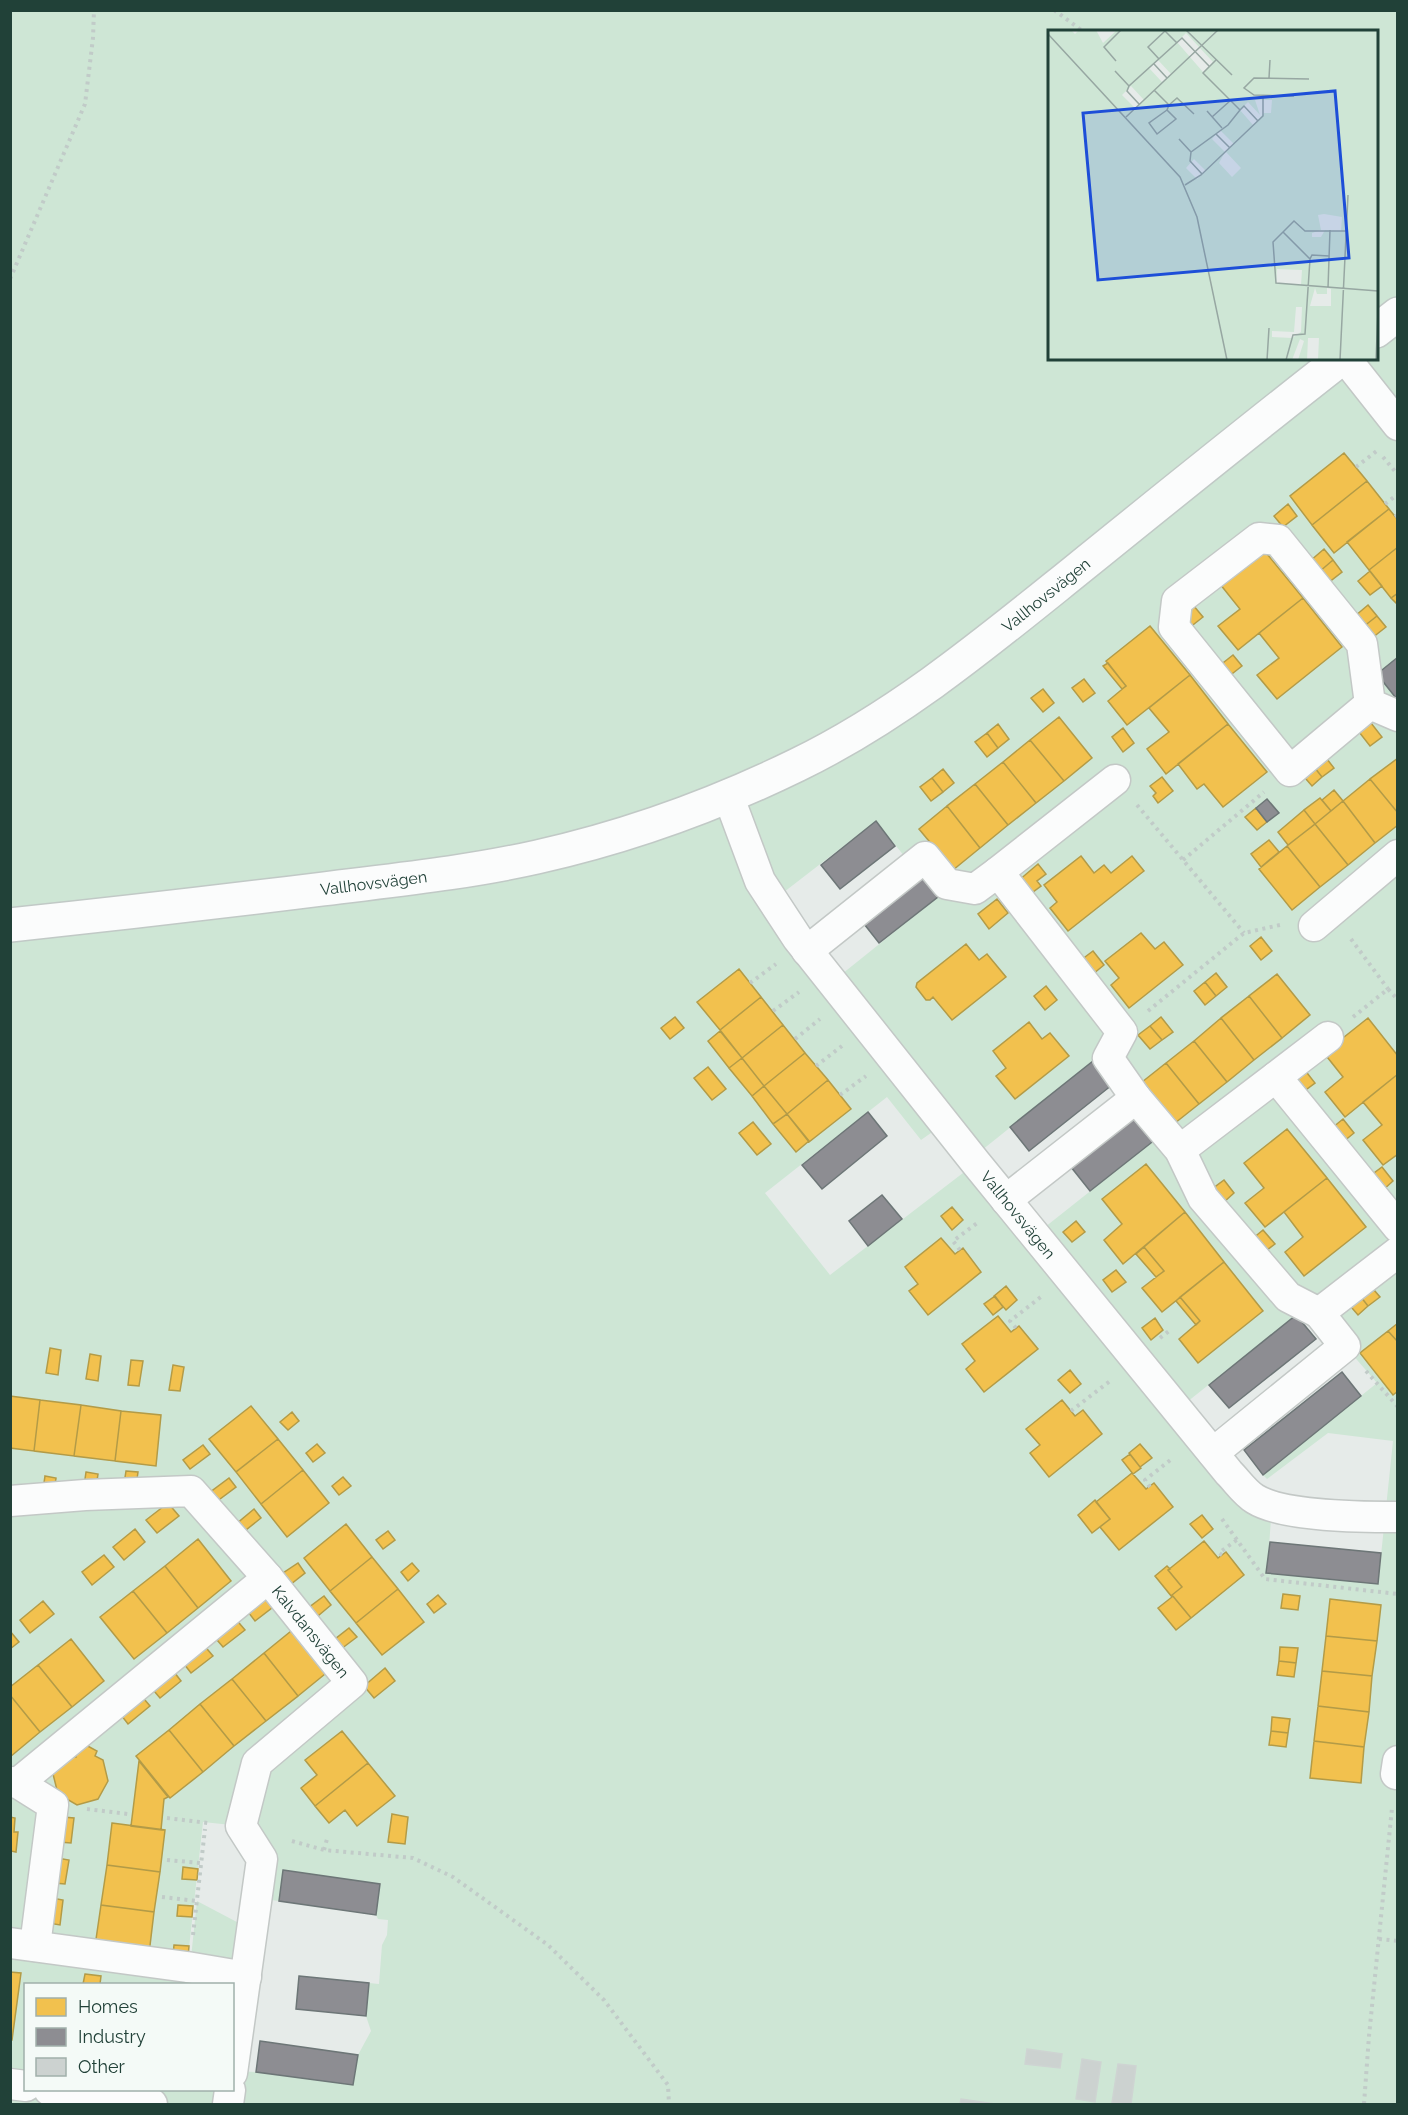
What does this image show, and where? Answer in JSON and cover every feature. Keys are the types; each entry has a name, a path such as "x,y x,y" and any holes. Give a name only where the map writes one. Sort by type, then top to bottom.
{"street":[{"path":"1378,330 1398,314"},
{"name":"Vallhovsvägen","path":"10,925 456,873 585,845 681,815 798,765 870,724 930,684 992,638 1340,360"},
{"name":"Vallhovsvägen","path":"1345,360 1398,425"},
{"path":"1259,538 1278,540 1362,644 1370,704 1290,771 1174,627 1176,601 1259,538"},
{"path":"1370,704 1398,716"},
{"path":"796,955 925,857 947,884 975,889 1115,780"},
{"name":"Vallhovsvägen","path":"728,795 760,881 796,955 1006,1200 1213,1453 1252,1497 1266,1505 1351,1517 1398,1517"},
{"path":"1314,926 1398,855"},
{"path":"998,872 1122,1032 1108,1058 1136,1098 1180,1150 1203,1198 1288,1297 1319,1313 1345,1346 1213,1453"},
{"path":"1180,1150 1328,1037"},
{"path":"1276,1077 1398,1227"},
{"path":"1006,1200 1136,1098"},
{"path":"1319,1313 1398,1252"},
{"name":"Kalvdansvägen","path":"10,1501 85,1495 191,1491 268,1578 352,1683 257,1763 241,1826"},
{"path":"246,1977 23,1944 53,1805 14,1783 268,1578"},
{"path":"234,2059 262,1859 241,1826"},
{"path":"56,2091 152,2104"}],"path":[{"path":"10,279 85,104 94,10"},
{"path":"1054,10 1080,30"},
{"path":"1356,467 1378,450"},
{"path":"1385,504 1398,494"},
{"path":"1183,860 1290,771"},
{"path":"1115,780 1245,933"},
{"path":"1122,1032 1245,933 1275,925 1341,927 1398,1000"},
{"path":"750,983 796,955"},
{"path":"773,1011 806,987"},
{"path":"1328,1037 1388,989"},
{"path":"795,1039 826,1015"},
{"path":"816,1066 847,1042"},
{"path":"840,1095 869,1073"},
{"path":"960,1250 953,1241 983,1219"},
{"path":"1016,1328 1010,1321 1043,1295"},
{"path":"1345,1346 1398,1407"},
{"path":"1071,1411 1110,1381"},
{"path":"1150,1487 1145,1480 1173,1458"},
{"path":"1222,1555 1219,1553 1238,1539"},
{"path":"1364,2104 1378,1939 1397,1767"},
{"path":"53,1805 128,1814"},
{"path":"167,1818 241,1826 324,1850 413,1858 453,1877 548,1945 604,2000 668,2085 669,2104"},
{"path":"190,1967 206,1823"},
{"path":"324,1850 327,1839"},
{"path":"167,1860 201,1863"},
{"path":"162,1897 197,1900"},
{"path":"1378,1939 1398,1941"}],"green space":[{"path":"11,11 1397,11 1397,2104 995,2104 961,2099 960,2104 11,2104","holes":["1059,717 1091,758 952,870 919,829","876,821 913,867 943,893 832,982 784,892","1097,1058 1156,1139 1035,1235 976,1163 830,1275 765,1193 887,1097 921,1140 945,1123 972,1158","1296,1315 1345,1346 1377,1383 1263,1475 1267,1479 1328,1433 1393,1441 1378,1584 1267,1573 1272,1506 1177,1410","203,1822 241,1826 257,1898 279,1901 283,1870 380,1884 376,1915 378,1919 388,1920 387,1935 382,1945 379,1984 369,1983 366,2016 371,2031 358,2055 353,2085 234,2071 234,2091 24,2091 24,1983 234,1983 234,2064 252,1930 197,1901 190,1967 187,1966"]}],"building: Homes":[{"path":"1344,453 1367,481 1312,525 1290,496"},
{"path":"1367,481 1389,509 1334,553 1312,525"},
{"path":"1288,504 1297,516 1283,527 1274,516"},
{"path":"1389,509 1398,520 1398,547 1369,570 1347,542"},
{"path":"1398,547 1398,593 1391,598 1369,570"},
{"path":"1263,549 1303,598 1238,650 1218,626 1240,609 1220,584"},
{"path":"1324,549 1333,560 1319,572 1310,561"},
{"path":"1333,560 1342,572 1328,583 1319,572"},
{"path":"1370,571 1382,586 1370,595 1358,581"},
{"path":"1398,593 1398,605 1391,598"},
{"path":"1303,598 1342,647 1277,699 1257,675 1279,658 1259,633"},
{"path":"1193,605 1203,617 1189,628 1179,617"},
{"path":"1368,605 1377,616 1363,627 1355,616"},
{"path":"1377,616 1386,627 1372,638 1363,627"},
{"path":"1150,626 1190,675 1127,725 1108,701 1126,686 1106,661"},
{"path":"1233,655 1242,666 1228,677 1219,666"},
{"path":"1108,663 1126,686 1122,689 1103,666"},
{"path":"1190,675 1228,724 1166,774 1147,749 1169,732 1149,708"},
{"path":"1084,679 1095,693 1083,702 1072,688"},
{"path":"1043,689 1054,703 1043,712 1031,698"},
{"path":"1059,717 1092,758 1064,781 1030,740"},
{"path":"1371,723 1382,737 1370,746 1359,732"},
{"path":"998,724 1009,739 998,748 987,733"},
{"path":"1228,724 1267,772 1223,807 1204,784 1197,789 1178,764"},
{"path":"1123,728 1134,743 1123,752 1112,737"},
{"path":"987,733 998,748 987,757 975,742"},
{"path":"1030,740 1064,781 1036,803 1003,762"},
{"path":"1323,754 1334,768 1322,777 1311,763"},
{"path":"1398,758 1398,813 1370,779"},
{"path":"1003,762 1036,803 1008,825 975,784"},
{"path":"1311,763 1322,777 1312,786 1300,772"},
{"path":"943,769 954,783 943,792 932,778"},
{"path":"1162,777 1173,791 1158,803 1153,796 1156,793 1150,786"},
{"path":"932,778 943,792 931,801 920,787"},
{"path":"1370,779 1398,813 1398,825 1375,843 1343,801"},
{"path":"975,784 1008,825 980,848 947,806"},
{"path":"1334,790 1343,801 1331,811 1322,800"},
{"path":"1320,798 1331,811 1315,824 1304,810"},
{"path":"1343,801 1375,843 1348,865 1315,824"},
{"path":"947,806 980,848 953,870 919,829"},
{"path":"1256,808 1267,822 1257,830 1245,817"},
{"path":"1304,810 1315,824 1288,845 1278,832"},
{"path":"1315,824 1348,865 1320,887 1287,846"},
{"path":"1269,840 1279,852 1261,867 1251,854"},
{"path":"1287,846 1320,887 1292,910 1259,869"},
{"path":"1081,856 1094,873 1104,865 1111,873 1132,856 1144,871 1068,931 1050,908 1057,902 1044,885"},
{"path":"1038,864 1046,874 1037,881 1041,886 1029,895 1018,881"},
{"path":"997,899 1008,913 989,929 978,914"},
{"path":"1141,933 1155,949 1164,942 1183,965 1129,1008 1111,985 1119,978 1105,961"},
{"path":"1261,937 1272,951 1261,960 1250,946"},
{"path":"966,944 979,960 987,954 1006,977 952,1020 933,997 926,1000 916,987 917,983"},
{"path":"1093,951 1104,965 1093,974 1081,960"},
{"path":"739,969 761,997 720,1030 697,1002"},
{"path":"1216,973 1227,987 1216,996 1205,982"},
{"path":"1277,974 1310,1015 1282,1038 1249,996"},
{"path":"1205,982 1216,996 1205,1005 1194,991"},
{"path":"1046,986 1057,1000 1045,1010 1034,996"},
{"path":"1249,996 1282,1038 1254,1060 1221,1018"},
{"path":"761,997 783,1025 742,1058 720,1030"},
{"path":"675,1017 684,1028 670,1039 661,1028"},
{"path":"1161,1017 1173,1032 1162,1040 1150,1026"},
{"path":"1221,1018 1254,1060 1227,1082 1194,1041"},
{"path":"1368,1018 1398,1056 1398,1074 1345,1117 1325,1092 1343,1077 1324,1053"},
{"path":"1029,1022 1042,1039 1050,1033 1069,1056 1015,1099 996,1076 1006,1068 993,1051"},
{"path":"783,1025 805,1053 764,1086 742,1058"},
{"path":"1150,1026 1162,1040 1150,1049 1138,1035"},
{"path":"720,1031 742,1058 729,1068 708,1041"},
{"path":"1194,1041 1227,1082 1199,1104 1166,1063"},
{"path":"805,1053 828,1080 787,1114 764,1086"},
{"path":"742,1058 764,1086 752,1096 729,1068"},
{"path":"1166,1063 1199,1104 1170,1127 1137,1086"},
{"path":"708,1067 726,1089 712,1100 694,1078"},
{"path":"1304,1069 1315,1083 1303,1092 1292,1078"},
{"path":"1398,1074 1398,1154 1383,1165 1363,1140 1382,1125 1363,1102"},
{"path":"828,1080 851,1109 809,1142 787,1114"},
{"path":"764,1086 787,1114 773,1124 752,1096"},
{"path":"787,1114 809,1141 796,1152 773,1124"},
{"path":"1343,1119 1354,1133 1343,1142 1332,1128"},
{"path":"753,1122 771,1144 757,1155 739,1133"},
{"path":"1287,1129 1327,1178 1265,1227 1245,1203 1264,1188 1244,1163"},
{"path":"1146,1164 1185,1212 1123,1264 1104,1240 1122,1224 1102,1199"},
{"path":"1382,1167 1393,1181 1382,1191 1370,1176"},
{"path":"1327,1178 1366,1227 1304,1276 1285,1252 1303,1237 1284,1212"},
{"path":"1224,1180 1234,1193 1223,1203 1212,1189"},
{"path":"952,1207 963,1220 952,1230 941,1216"},
{"path":"1185,1212 1224,1262 1162,1312 1142,1288 1164,1271 1144,1247"},
{"path":"1076,1221 1085,1232 1072,1242 1063,1232"},
{"path":"1263,1230 1275,1244 1263,1253 1252,1239"},
{"path":"941,1238 955,1254 963,1248 981,1272 928,1315 909,1291 918,1284 905,1267"},
{"path":"1144,1247 1164,1271 1156,1277 1136,1254"},
{"path":"1224,1262 1263,1311 1198,1363 1179,1339 1200,1321 1180,1297"},
{"path":"1116,1270 1126,1282 1112,1292 1103,1280"},
{"path":"1368,1283 1380,1297 1368,1306 1357,1292"},
{"path":"1006,1286 1017,1300 1006,1310 994,1296"},
{"path":"1357,1292 1368,1306 1358,1315 1346,1301"},
{"path":"995,1296 1003,1307 993,1315 984,1304"},
{"path":"1180,1297 1200,1321 1196,1325 1176,1301"},
{"path":"998,1316 1011,1332 1019,1326 1038,1349 984,1392 966,1369 975,1361 962,1344"},
{"path":"1155,1318 1163,1330 1151,1340 1142,1328"},
{"path":"1398,1323 1398,1342 1388,1331"},
{"path":"1388,1331 1398,1342 1398,1391 1393,1395 1360,1353"},
{"path":"50,1348 61,1350 58,1375 46,1373"},
{"path":"90,1354 101,1356 98,1381 86,1379"},
{"path":"131,1360 143,1361 139,1386 128,1385"},
{"path":"173,1365 184,1367 180,1391 169,1390"},
{"path":"1070,1370 1081,1384 1070,1393 1058,1380"},
{"path":"10,1396 40,1400 34,1451 10,1448"},
{"path":"40,1400 81,1405 74,1456 34,1451"},
{"path":"1062,1400 1075,1416 1083,1410 1102,1434 1049,1477 1030,1453 1040,1445 1026,1429"},
{"path":"81,1405 121,1411 115,1461 74,1456"},
{"path":"251,1406 278,1439 236,1472 209,1439"},
{"path":"121,1411 161,1415 156,1466 115,1461"},
{"path":"292,1412 299,1421 288,1430 280,1422"},
{"path":"278,1439 303,1470 261,1504 236,1472"},
{"path":"317,1444 325,1453 313,1462 306,1453"},
{"path":"1140,1444 1152,1458 1140,1467 1129,1453"},
{"path":"203,1445 210,1454 190,1469 183,1460"},
{"path":"1130,1454 1141,1468 1133,1474 1122,1460"},
{"path":"303,1470 329,1503 287,1537 261,1504"},
{"path":"126,1471 138,1472 136,1486 124,1484"},
{"path":"86,1472 98,1474 96,1487 84,1486"},
{"path":"1132,1473 1146,1489 1154,1483 1173,1507 1119,1550 1100,1527 1110,1519 1096,1502"},
{"path":"45,1476 56,1478 54,1492 43,1490"},
{"path":"343,1477 351,1486 339,1495 332,1486"},
{"path":"229,1478 236,1487 216,1502 209,1493"},
{"path":"1095,1500 1110,1519 1092,1533 1078,1515"},
{"path":"168,1503 179,1516 157,1533 146,1520"},
{"path":"254,1509 261,1518 241,1534 235,1525"},
{"path":"1202,1515 1213,1529 1202,1538 1190,1524"},
{"path":"346,1524 372,1557 330,1591 304,1558"},
{"path":"135,1529 145,1542 124,1560 113,1547"},
{"path":"388,1531 395,1540 383,1549 376,1540"},
{"path":"198,1539 231,1581 198,1608 165,1566"},
{"path":"1204,1541 1218,1558 1226,1552 1244,1575 1191,1618 1172,1595 1182,1587 1168,1570"},
{"path":"104,1555 114,1567 92,1585 82,1572"},
{"path":"372,1557 398,1589 356,1623 330,1591"},
{"path":"298,1563 305,1573 286,1588 277,1577"},
{"path":"412,1563 419,1571 408,1581 401,1572"},
{"path":"165,1566 198,1608 167,1633 133,1591"},
{"path":"1167,1566 1182,1587 1172,1595 1191,1618 1176,1630 1158,1608 1172,1597 1155,1576"},
{"path":"398,1589 424,1622 382,1655 356,1623"},
{"path":"133,1591 167,1633 134,1659 100,1617"},
{"path":"267,1591 277,1604 255,1621 245,1608"},
{"path":"1283,1594 1300,1596 1298,1610 1281,1608"},
{"path":"438,1595 446,1604 434,1613 427,1604"},
{"path":"324,1596 331,1605 312,1621 304,1611"},
{"path":"1330,1599 1381,1605 1377,1641 1326,1636"},
{"path":"43,1601 54,1614 30,1633 20,1620"},
{"path":"234,1617 245,1630 223,1647 212,1634"},
{"path":"296,1627 330,1670 298,1696 264,1653"},
{"path":"349,1628 357,1637 337,1652 330,1643"},
{"path":"10,1631 19,1642 10,1649"},
{"path":"1326,1636 1377,1641 1372,1676 1322,1671"},
{"path":"71,1639 104,1681 72,1707 38,1665"},
{"path":"202,1643 213,1656 191,1673 181,1660"},
{"path":"1280,1647 1298,1648 1296,1663 1279,1661"},
{"path":"264,1653 298,1696 266,1721 232,1679"},
{"path":"1279,1661 1296,1663 1294,1677 1277,1675"},
{"path":"38,1665 72,1707 40,1732 10,1695 10,1687"},
{"path":"171,1668 181,1681 160,1698 149,1685"},
{"path":"385,1668 395,1681 374,1698 364,1686"},
{"path":"1322,1671 1372,1676 1369,1712 1318,1706"},
{"path":"232,1679 266,1721 234,1746 200,1704"},
{"path":"139,1693 150,1706 128,1724 118,1711"},
{"path":"10,1695 40,1732 10,1757"},
{"path":"200,1704 234,1746 203,1772 169,1730"},
{"path":"1318,1706 1369,1712 1364,1747 1314,1741"},
{"path":"1272,1717 1290,1719 1288,1733 1271,1731"},
{"path":"169,1730 203,1772 170,1798 136,1756"},
{"path":"342,1731 368,1763 315,1806 301,1788 317,1775 305,1760"},
{"path":"1271,1731 1288,1733 1286,1747 1269,1745"},
{"path":"1314,1741 1364,1747 1361,1783 1310,1778"},
{"path":"84,1744 97,1751 95,1756 103,1760 108,1781 98,1799 77,1805 58,1794 53,1774 68,1758 76,1757 71,1748"},
{"path":"139,1761 168,1797 164,1799 161,1830 131,1826"},
{"path":"368,1763 395,1796 357,1826 345,1810 329,1823 315,1806"},
{"path":"392,1814 408,1817 405,1844 388,1842"},
{"path":"10,1817 15,1818 14,1832 18,1832 16,1852 11,1851 10,1853"},
{"path":"63,1817 74,1818 71,1843 59,1842"},
{"path":"112,1823 165,1830 160,1872 107,1865"},
{"path":"57,1858 69,1860 65,1884 54,1883"},
{"path":"107,1865 160,1872 154,1912 101,1905"},
{"path":"183,1867 198,1869 197,1880 182,1879"},
{"path":"52,1898 63,1900 60,1925 48,1923"},
{"path":"101,1905 154,1912 149,1954 95,1946"},
{"path":"178,1905 193,1906 192,1917 177,1916"},
{"path":"174,1945 189,1946 188,1958 173,1956"},
{"path":"10,1972 21,1973 12,2040 10,2040"},
{"path":"85,1974 101,1976 100,1983 83,1983"}],"building: Industry":[{"path":"1398,657 1398,697 1396,698 1377,674"},
{"path":"1267,799 1279,813 1267,822 1256,808"},
{"path":"876,821 895,846 840,889 821,865"},
{"path":"925,869 943,893 879,943 861,920"},
{"path":"1098,1057 1117,1081 1029,1151 1010,1127"},
{"path":"868,1112 887,1136 822,1189 802,1165"},
{"path":"1136,1115 1156,1139 1090,1191 1071,1167"},
{"path":"882,1195 902,1219 868,1246 849,1221"},
{"path":"1296,1315 1316,1339 1229,1408 1209,1385"},
{"path":"1342,1372 1361,1396 1263,1475 1244,1450"},
{"path":"1270,1542 1381,1553 1378,1584 1266,1573"},
{"path":"283,1870 380,1884 376,1915 279,1901"},
{"path":"299,1976 369,1983 366,2016 296,2009"},
{"path":"260,2041 358,2055 353,2085 256,2072"}],"building: Other":[{"path":"1027,2049 1062,2054 1060,2068 1025,2064"},
{"path":"1082,2059 1101,2062 1095,2102 1076,2099"},
{"path":"1118,2064 1136,2066 1131,2104 1112,2103"},
{"path":"961,2099 995,2104 960,2104"}]}
